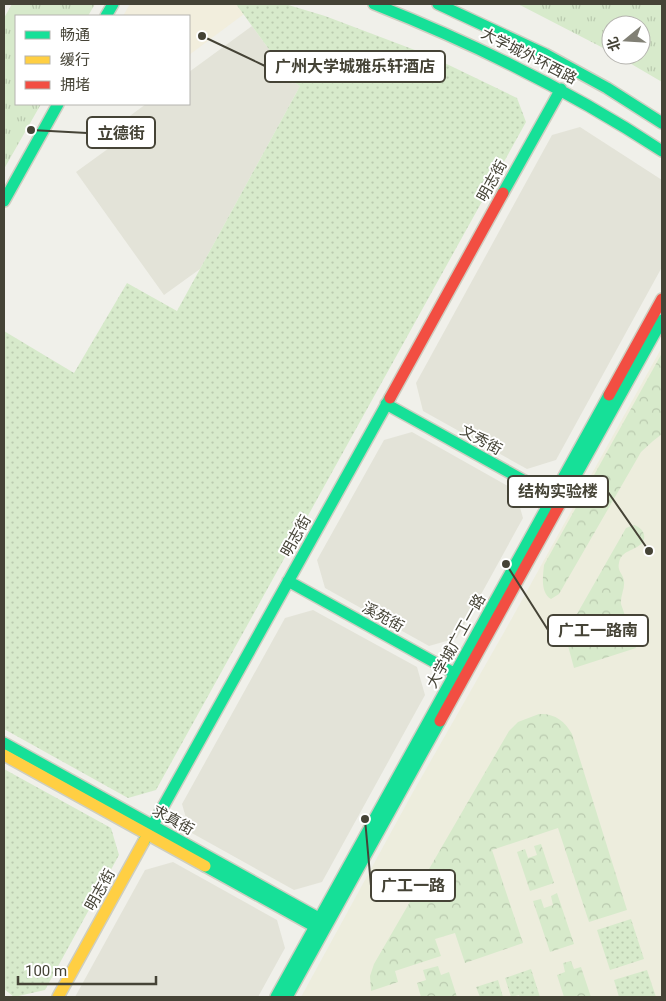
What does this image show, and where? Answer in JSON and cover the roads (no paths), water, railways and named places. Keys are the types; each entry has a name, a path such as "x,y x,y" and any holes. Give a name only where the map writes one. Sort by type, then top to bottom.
{"street":[{"path":"107,15 113,4"},
{"name":"大学城外环西路","path":"374,4 464,41 561,88 662,151"},
{"name":"大学城外环西路","path":"438,4 545,54 582,74 662,123"},
{"path":"462,4 484,24"},
{"name":"明志街","path":"58,997 561,88"},
{"path":"4,200 57,105"},
{"name":"大学城广工一路","path":"287,997 322,925 557,499 662,299"},
{"name":"大学城广工一路","path":"557,499 662,320"},
{"name":"文秀街","path":"386,404 557,499"},
{"name":"溪苑街","path":"288,582 459,676"},
{"name":"求真街","path":"4,743 150,830"},
{"name":"求真街","path":"4,754 150,830 322,925"},
{"name":"大学城广工一路","path":"276,997 322,925"}],"place":[{"name":"广州大学城雅乐轩酒店","path":"202,36"},
{"name":"立德街","path":"31,130"},
{"name":"结构实验楼","path":"649,551"},
{"name":"广工一路南","path":"506,564"},
{"name":"广工一路","path":"365,819"}]}
